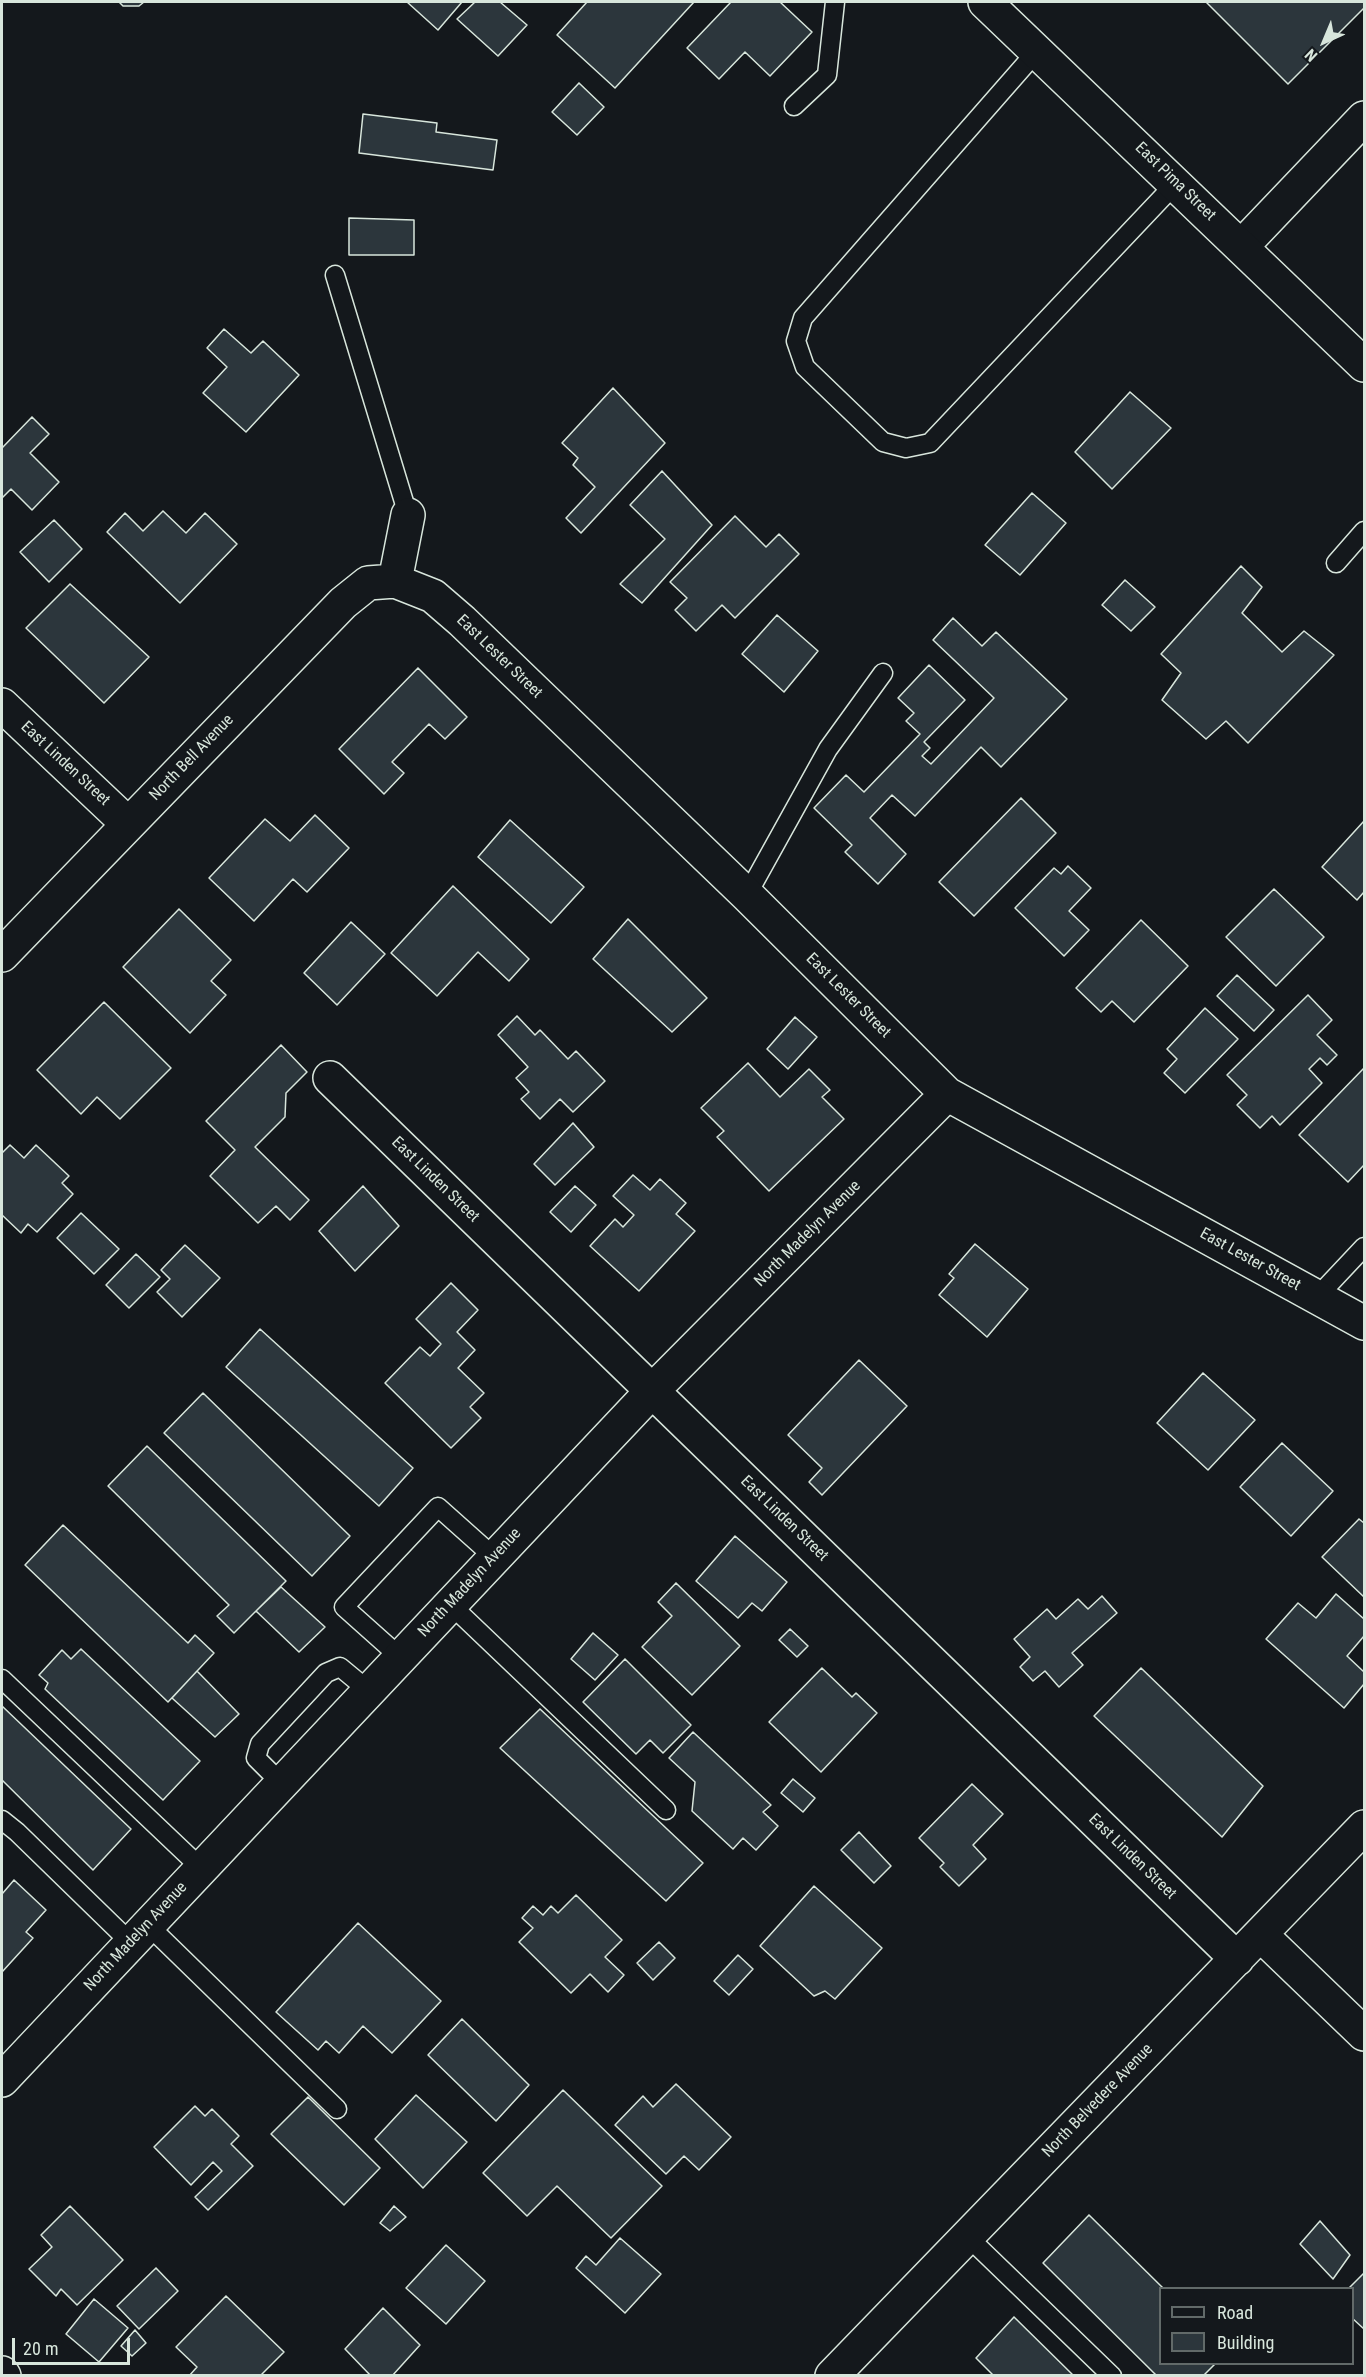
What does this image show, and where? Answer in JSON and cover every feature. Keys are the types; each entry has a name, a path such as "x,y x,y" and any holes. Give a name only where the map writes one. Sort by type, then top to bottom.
{"street":[{"name":"East Pima Street","path":"985,2 1365,365"},
{"path":"1242,246 1365,118"},
{"path":"395,581 408,515"},
{"name":"North Bell Avenue","path":"2,956 343,603 368,583 395,581"},
{"name":"East Lester Street","path":"395,581 433,596 462,621 747,895 946,1094 1365,1323"},
{"name":"East Linden Street","path":"2,705 128,824"},
{"name":"East Linden Street","path":"330,1078 1237,1959"},
{"name":"North Madelyn Avenue","path":"2,2080 652,1391 946,1094"},
{"name":"North Belvedere Avenue","path":"850,2369 966,2235 1365,1827"},
{"path":"1261,1935 1365,2034"}],"lane":[{"path":"794,106 826,75 835,2"},
{"path":"1037,51 804,318 796,341 805,367 883,442 906,448 930,443 1176,183"},
{"path":"335,274 408,515"},
{"path":"1336,563 1365,531"},
{"path":"747,895 828,749 884,673"},
{"path":"1317,1297 1365,1247"},
{"path":"400,1657 344,1607 359,1590 438,1507 494,1557"},
{"path":"450,1604 666,1810"},
{"path":"281,1783 256,1758 260,1744 319,1680 326,1673 340,1666 369,1691"},
{"path":"2,1679 201,1868"},
{"path":"2,1820 139,1934 337,2109"},
{"path":"966,2235 1112,2376"}],"building":[{"path":"119,2 144,2 139,6 123,6"},
{"path":"407,2 462,2 438,30"},
{"path":"475,2 500,2 527,25 498,56 457,19"},
{"path":"587,2 694,2 615,88 557,35"},
{"path":"731,2 780,2 812,32 770,76 745,52 719,79 687,48"},
{"path":"1206,2 1364,2 1364,8 1288,84"},
{"path":"579,83 604,107 577,135 552,112"},
{"path":"363,114 437,123 436,132 497,140 493,170 359,153"},
{"path":"349,218 414,220 414,255 349,255"},
{"path":"224,329 251,353 263,341 299,375 246,432 203,393 227,367 207,348"},
{"path":"613,388 665,443 581,533 566,518 595,487 573,465 578,458 562,443"},
{"path":"1130,392 1171,428 1112,489 1075,452"},
{"path":"32,417 49,434 30,453 59,482 32,510 11,489 2,498 2,448"},
{"path":"662,471 712,525 642,603 620,584 665,539 630,505"},
{"path":"1032,493 1066,523 1020,575 985,545"},
{"path":"163,511 186,533 205,513 237,544 180,603 107,532 125,513 143,531"},
{"path":"735,516 766,547 779,534 799,554 735,618 722,605 696,631 675,610 687,598 670,582"},
{"path":"54,520 82,549 49,582 20,552"},
{"path":"1241,566 1262,587 1242,613 1282,652 1304,631 1334,655 1248,743 1226,721 1206,739 1162,700 1181,673 1161,654"},
{"path":"1125,580 1155,607 1131,631 1102,605"},
{"path":"70,584 149,657 104,703 26,628"},
{"path":"777,615 818,651 784,692 742,654"},
{"path":"953,618 982,646 996,632 1067,699 1001,767 981,747 915,816 892,795 870,818 906,854 878,884 845,852 852,845 814,808 846,775 864,792 920,734 906,721 914,713 898,698 929,665 965,700 924,742 930,748 922,756 931,764 994,698 933,640"},
{"path":"418,668 467,717 445,739 429,724 392,762 404,773 384,794 339,749"},
{"path":"1021,798 1056,833 974,916 939,882"},
{"path":"315,815 349,848 307,892 293,879 254,921 209,878 265,819 290,841"},
{"path":"510,820 584,887 551,923 478,857"},
{"path":"1364,821 1364,892 1357,900 1322,867"},
{"path":"1068,866 1091,888 1069,911 1089,930 1064,956 1015,908 1054,868 1061,874"},
{"path":"453,886 529,959 509,981 478,952 437,996 391,953"},
{"path":"1274,889 1324,937 1276,986 1226,937"},
{"path":"179,909 231,960 211,981 226,995 190,1033 123,967"},
{"path":"628,919 707,998 672,1032 593,959"},
{"path":"1141,920 1188,966 1134,1022 1112,1001 1101,1012 1076,988"},
{"path":"351,922 385,954 337,1005 304,973"},
{"path":"1237,975 1274,1010 1254,1031 1217,996"},
{"path":"1308,995 1332,1020 1317,1035 1337,1055 1327,1065 1320,1058 1309,1069 1322,1083 1280,1125 1272,1116 1260,1128 1237,1105 1247,1095 1227,1075"},
{"path":"104,1002 171,1068 120,1119 97,1097 81,1114 37,1070"},
{"path":"1205,1008 1238,1039 1185,1093 1164,1073 1177,1059 1167,1049"},
{"path":"517,1016 535,1035 540,1030 568,1059 576,1051 605,1081 573,1112 560,1099 540,1119 521,1099 529,1092 516,1078 528,1067 498,1035"},
{"path":"795,1017 817,1037 788,1069 767,1049"},
{"path":"281,1045 307,1072 286,1093 285,1117 255,1147 309,1200 290,1220 276,1206 258,1223 210,1176 235,1150 206,1121"},
{"path":"748,1063 780,1097 809,1069 830,1090 822,1097 844,1119 769,1191 717,1137 724,1131 701,1108"},
{"path":"1364,1068 1364,1165 1348,1182 1299,1135"},
{"path":"573,1123 594,1147 555,1185 534,1164"},
{"path":"10,1145 24,1158 36,1145 69,1176 62,1183 73,1194 37,1232 28,1224 21,1233 2,1215 2,1153"},
{"path":"633,1175 650,1190 660,1179 686,1203 676,1214 695,1231 639,1291 590,1246 615,1219 623,1227 634,1215 613,1196"},
{"path":"363,1186 399,1226 355,1271 319,1231"},
{"path":"575,1186 596,1205 571,1232 550,1212"},
{"path":"81,1213 119,1249 94,1274 57,1238"},
{"path":"975,1244 1028,1289 987,1337 939,1295 954,1278 949,1274"},
{"path":"185,1245 220,1278 182,1317 157,1292 170,1279 161,1270"},
{"path":"136,1254 160,1277 129,1308 106,1285"},
{"path":"451,1283 478,1310 457,1332 475,1350 458,1368 484,1393 470,1407 481,1418 451,1448 385,1383 420,1347 430,1356 441,1344 416,1319"},
{"path":"260,1329 413,1468 379,1506 226,1367"},
{"path":"859,1360 907,1406 822,1495 809,1482 822,1468 788,1435"},
{"path":"1203,1373 1255,1420 1208,1470 1157,1423"},
{"path":"203,1393 350,1536 312,1576 164,1433"},
{"path":"1282,1443 1333,1491 1291,1536 1240,1487"},
{"path":"147,1446 286,1581 234,1633 217,1616 229,1605 108,1486"},
{"path":"1359,1519 1364,1523 1364,1597 1322,1557"},
{"path":"63,1525 188,1643 195,1635 214,1653 168,1702 25,1565"},
{"path":"735,1536 787,1582 762,1611 752,1603 738,1618 696,1581"},
{"path":"676,1583 740,1646 692,1695 642,1647 672,1616 658,1602"},
{"path":"281,1587 325,1627 299,1652 256,1611"},
{"path":"1336,1594 1364,1619 1364,1636 1347,1656 1364,1672 1364,1684 1344,1708 1266,1639 1298,1603 1316,1618"},
{"path":"1102,1596 1117,1613 1072,1653 1083,1665 1059,1687 1045,1671 1033,1681 1020,1667 1030,1657 1014,1639 1047,1609 1056,1619 1078,1599 1088,1609"},
{"path":"790,1629 808,1646 797,1657 779,1640"},
{"path":"593,1633 618,1655 595,1680 571,1659"},
{"path":"81,1649 200,1761 163,1800 45,1689 48,1683 39,1675 62,1650 71,1659"},
{"path":"625,1659 691,1725 663,1753 650,1740 636,1754 583,1702"},
{"path":"822,1668 852,1697 856,1693 877,1713 821,1772 769,1722"},
{"path":"1141,1668 1263,1786 1222,1837 1094,1716"},
{"path":"197,1671 239,1714 215,1737 172,1698"},
{"path":"2,1706 131,1829 93,1870 2,1780"},
{"path":"540,1709 703,1863 666,1901 500,1748"},
{"path":"693,1732 771,1805 763,1812 778,1826 756,1850 743,1838 733,1849 692,1811 695,1782 669,1758"},
{"path":"793,1779 815,1798 803,1812 781,1793"},
{"path":"972,1784 1003,1814 973,1845 986,1859 959,1886 940,1867 944,1863 919,1838"},
{"path":"859,1832 891,1866 874,1883 841,1850"},
{"path":"14,1880 46,1910 26,1932 33,1938 2,1972 2,1894"},
{"path":"814,1886 882,1948 835,1999 825,1991 814,1996 760,1946"},
{"path":"576,1895 622,1940 605,1957 624,1975 608,1992 590,1974 571,1993 519,1942 533,1928 522,1918 533,1906 543,1915 551,1906 558,1913"},
{"path":"358,1923 441,2001 392,2053 363,2026 339,2053 326,2041 318,2050 276,2012"},
{"path":"659,1942 675,1958 653,1980 637,1963"},
{"path":"738,1955 753,1969 729,1995 714,1981"},
{"path":"462,2019 529,2085 496,2121 428,2055"},
{"path":"676,2084 731,2137 699,2170 684,2156 666,2174 615,2125 643,2096 653,2107"},
{"path":"563,2090 662,2186 611,2238 557,2186 527,2216 483,2173"},
{"path":"416,2095 467,2142 423,2188 375,2139"},
{"path":"308,2097 380,2168 344,2205 271,2134"},
{"path":"195,2106 205,2116 212,2109 239,2136 231,2144 253,2166 208,2210 195,2197 222,2171 213,2162 191,2185 154,2147"},
{"path":"70,2206 123,2260 77,2305 61,2289 56,2296 29,2269 52,2247 41,2235"},
{"path":"394,2206 406,2217 390,2231 380,2223"},
{"path":"1089,2215 1162,2287 1159,2287 1159,2365 1214,2365 1203,2376 1157,2376 1043,2263"},
{"path":"1320,2221 1350,2255 1333,2279 1300,2244"},
{"path":"620,2238 661,2274 625,2313 576,2268 586,2256 596,2265"},
{"path":"446,2245 485,2281 446,2324 406,2288"},
{"path":"156,2268 178,2291 139,2329 117,2306"},
{"path":"1364,2273 1364,2329 1354,2320 1354,2287 1350,2287"},
{"path":"226,2296 284,2352 260,2376 189,2376 197,2367 176,2347"},
{"path":"94,2299 128,2328 99,2362 66,2334"},
{"path":"383,2308 420,2345 392,2376 371,2376 345,2349"},
{"path":"1014,2317 1074,2376 994,2376 976,2358"},
{"path":"135,2330 146,2343 132,2356 121,2346"}]}
